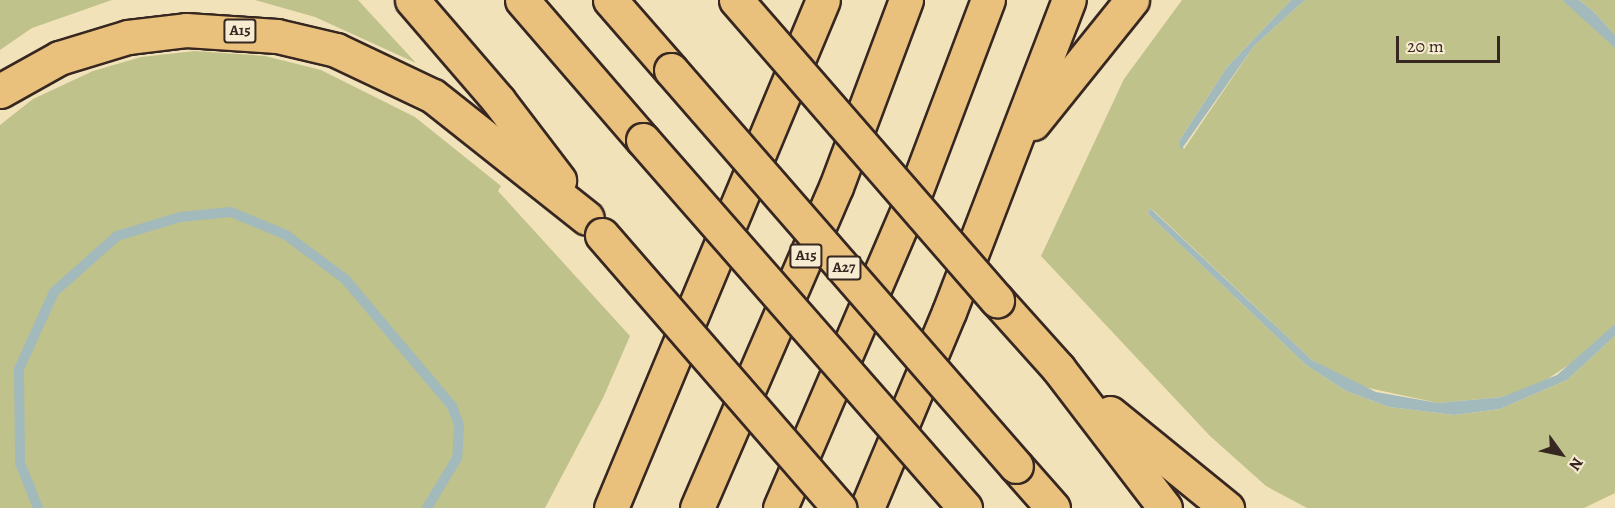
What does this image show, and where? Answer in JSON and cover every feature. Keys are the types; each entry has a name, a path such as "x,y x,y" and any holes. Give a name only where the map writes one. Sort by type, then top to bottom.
{"highway":[{"path":"412,0 498,100 595,226 839,508"},
{"path":"522,0 965,508"},
{"name":"A27","path":"610,0 1053,508"},
{"path":"736,0 1058,368 1165,508"},
{"path":"611,502 823,0"},
{"name":"A15","path":"697,508 836,187 906,0"},
{"path":"780,508 913,198 988,0"},
{"path":"867,508 1014,147 1069,0"},
{"path":"1014,147 1132,0"},
{"name":"A15","path":"0,91 59,58 128,37 186,30 277,36 336,50 433,96 595,226"},
{"path":"1058,368 1192,484 1227,508"}],"green space":[{"path":"0,0 112,0 32,28 0,50"},
{"path":"255,0 358,0 416,63 315,17"},
{"path":"1182,0 1291,0 1227,67 1179,141 1184,149 1254,46 1305,0 1562,0 1606,37 1615,48 1615,324 1588,352 1540,384 1502,397 1438,403 1359,386 1312,360 1150,208 1148,214 1306,365 1346,391 1389,407 1454,415 1500,409 1567,380 1615,336 1615,493 1584,508 1307,508 1266,486 1210,436 1041,256 1124,79"},
{"path":"1579,0 1615,0 1615,35 1593,11"},
{"path":"195,51 265,56 321,70 415,117 501,186 498,191 630,336 603,398 545,508 0,508 0,125 33,99 93,71 141,57"}],"water":[{"path":"1291,0 1305,0 1254,46 1181,150 1179,141 1227,67"},
{"path":"1562,0 1579,0 1593,11 1615,35 1615,48"},
{"path":"1150,208 1312,360 1376,392 1438,403 1502,397 1557,375 1615,324 1615,336 1567,380 1500,409 1454,415 1389,407 1346,391 1306,365 1148,214"}],"waterway":[{"path":"38,508 20,463 19,369 54,292 117,236 180,217 231,212 286,235 345,279 452,406 459,425 457,458 427,508"}]}
